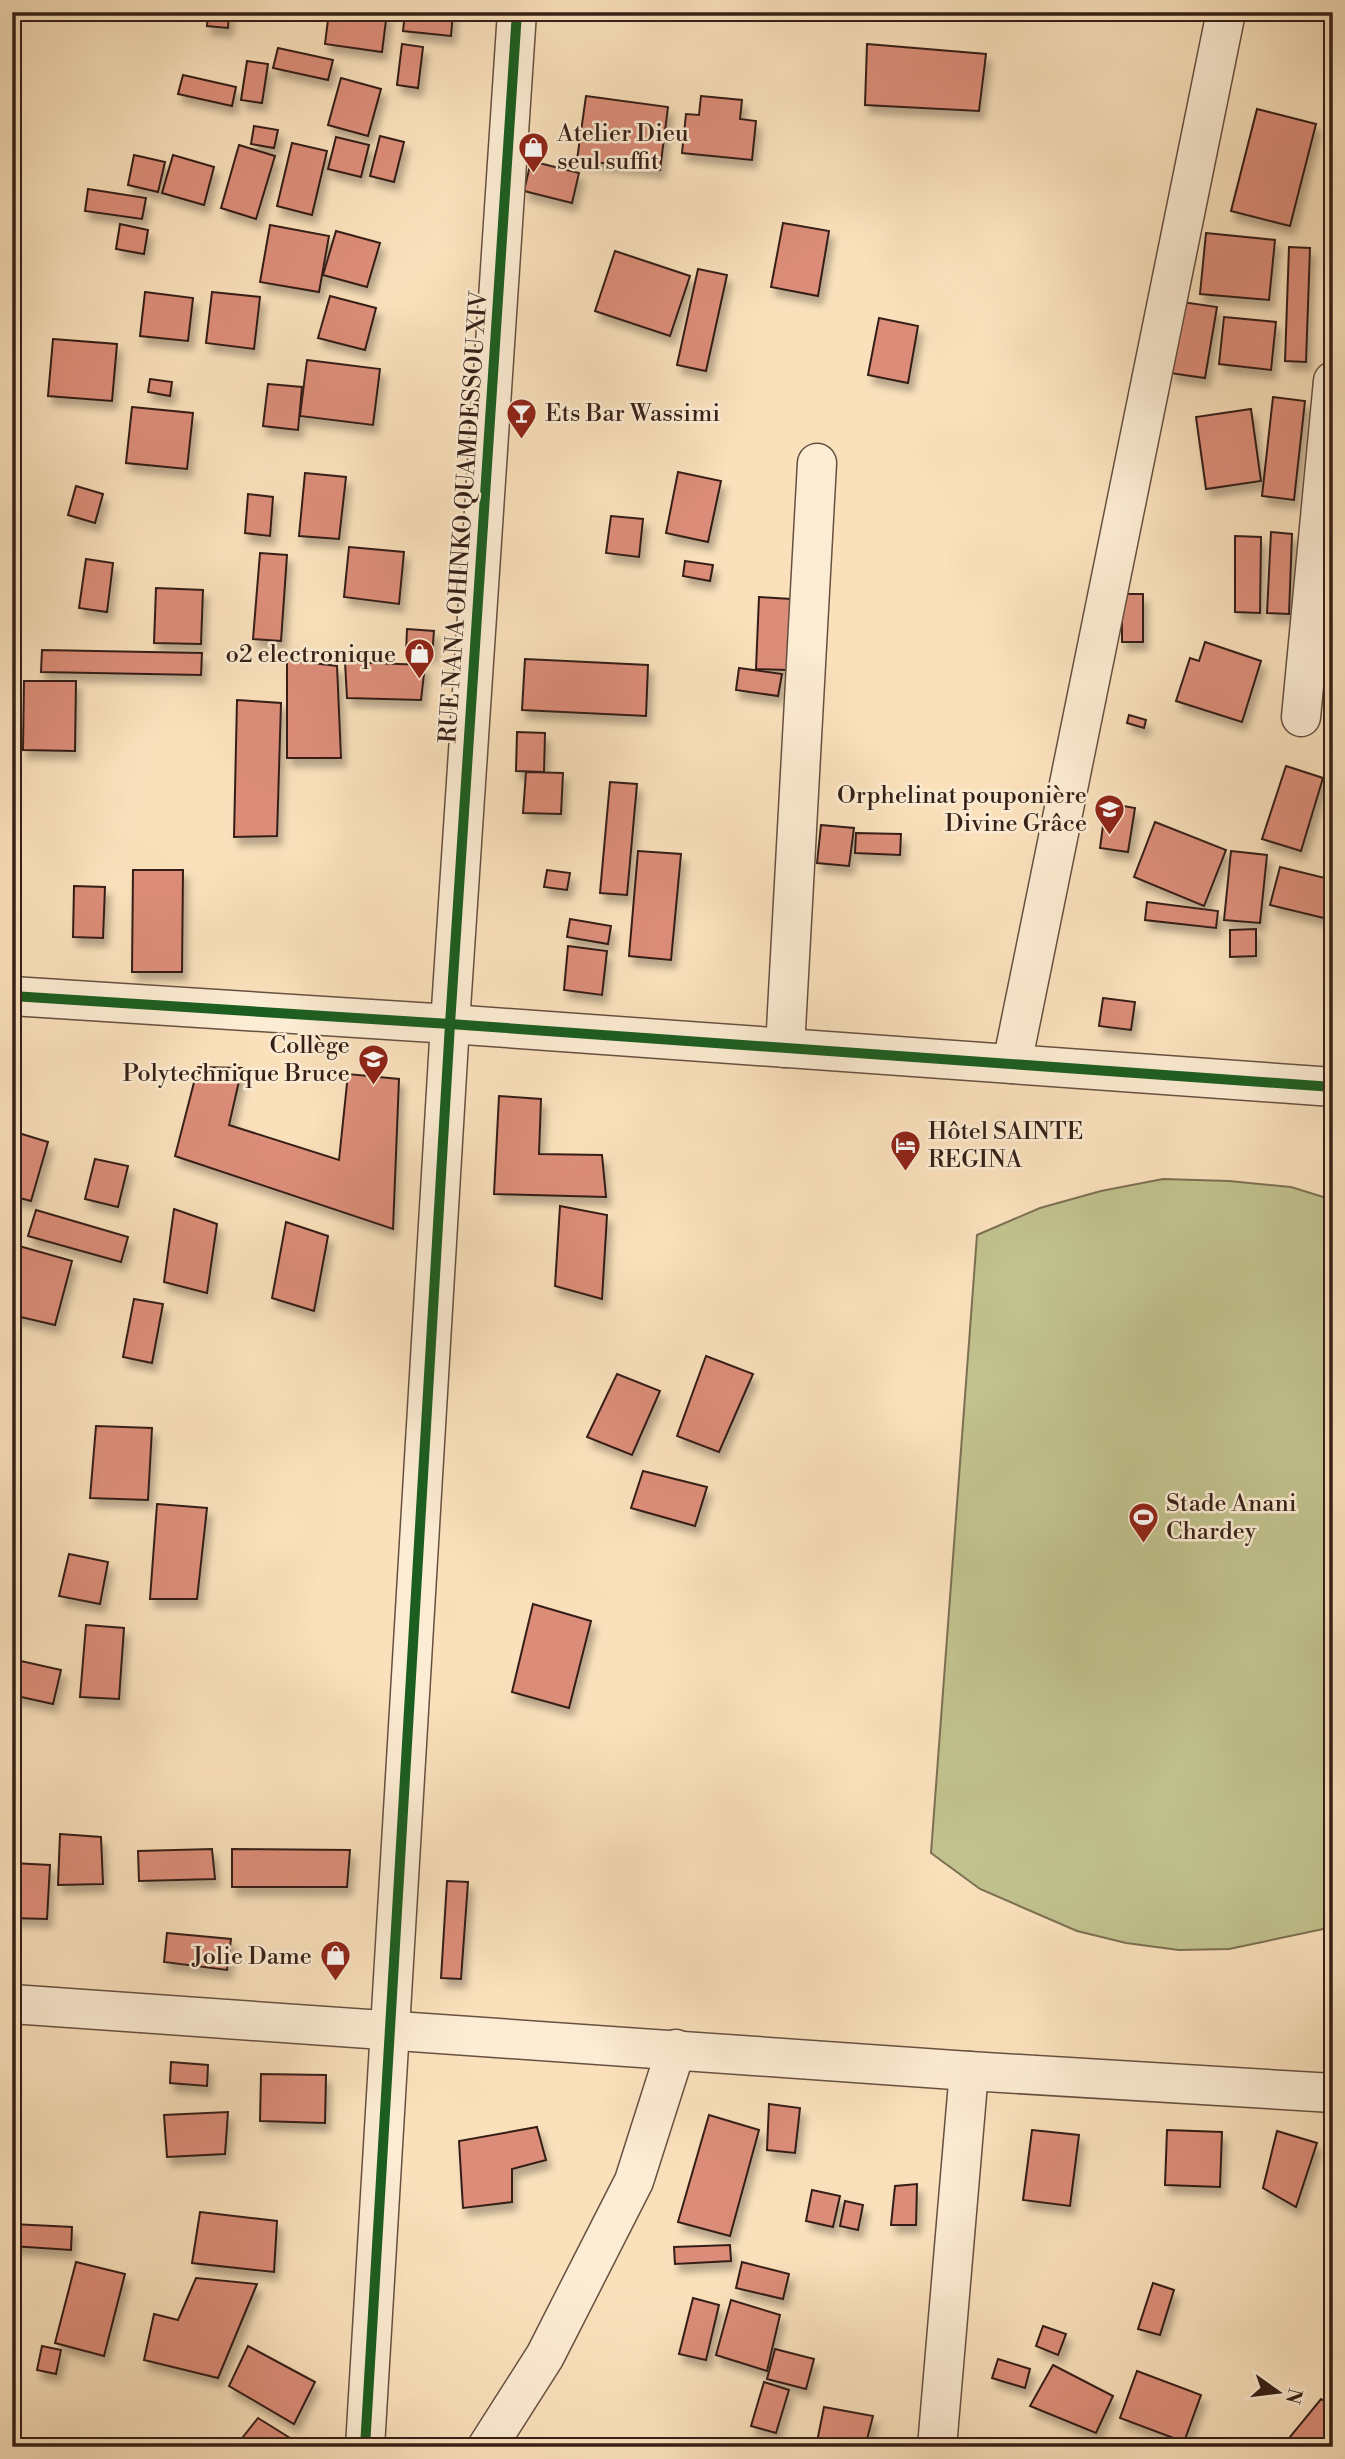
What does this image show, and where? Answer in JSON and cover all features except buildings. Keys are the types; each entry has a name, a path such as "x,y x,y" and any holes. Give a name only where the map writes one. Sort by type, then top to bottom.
{"street":[{"name":"RUE NANA OHINKO QUAMDESSOU XIV","path":"365,2447 450,1024 517,12"},
{"path":"1013,1064 1226,12"},
{"path":"1301,717 1333,380"},
{"path":"785,1048 817,463"},
{"path":"12,996 450,1024 1333,1087"},
{"path":"12,2004 969,2071 1333,2093"},
{"path":"487,2447 545,2356 634,2182 676,2049"},
{"path":"937,2447 969,2071"}],"green space":[{"name":"Stade Anani Chardey","path":"1163,1179 1229,1181 1291,1187 1333,1200 1333,1927 1229,1949 1179,1950 1126,1943 1077,1931 980,1889 931,1853 977,1235 1040,1208 1101,1191"}],"cycle path":[{"path":"365,2447 450,1024 517,12"},
{"path":"12,996 450,1024 1333,1087"}],"place":[{"name":"Atelier Dieu seul suffit","path":"534,174"},
{"name":"Ets Bar Wassimi","path":"522,440"},
{"name":"o2 electronique","path":"419,681"},
{"name":"Orphelinat pouponière Divine Grâce","path":"1110,836"},
{"name":"Collège Polytechnique Bruce","path":"373,1086"},
{"name":"Hôtel SAINTE REGINA","path":"905,1172"},
{"name":"Stade Anani Chardey","path":"1143,1544"},
{"name":"Jolie Dame","path":"335,1983"}]}
